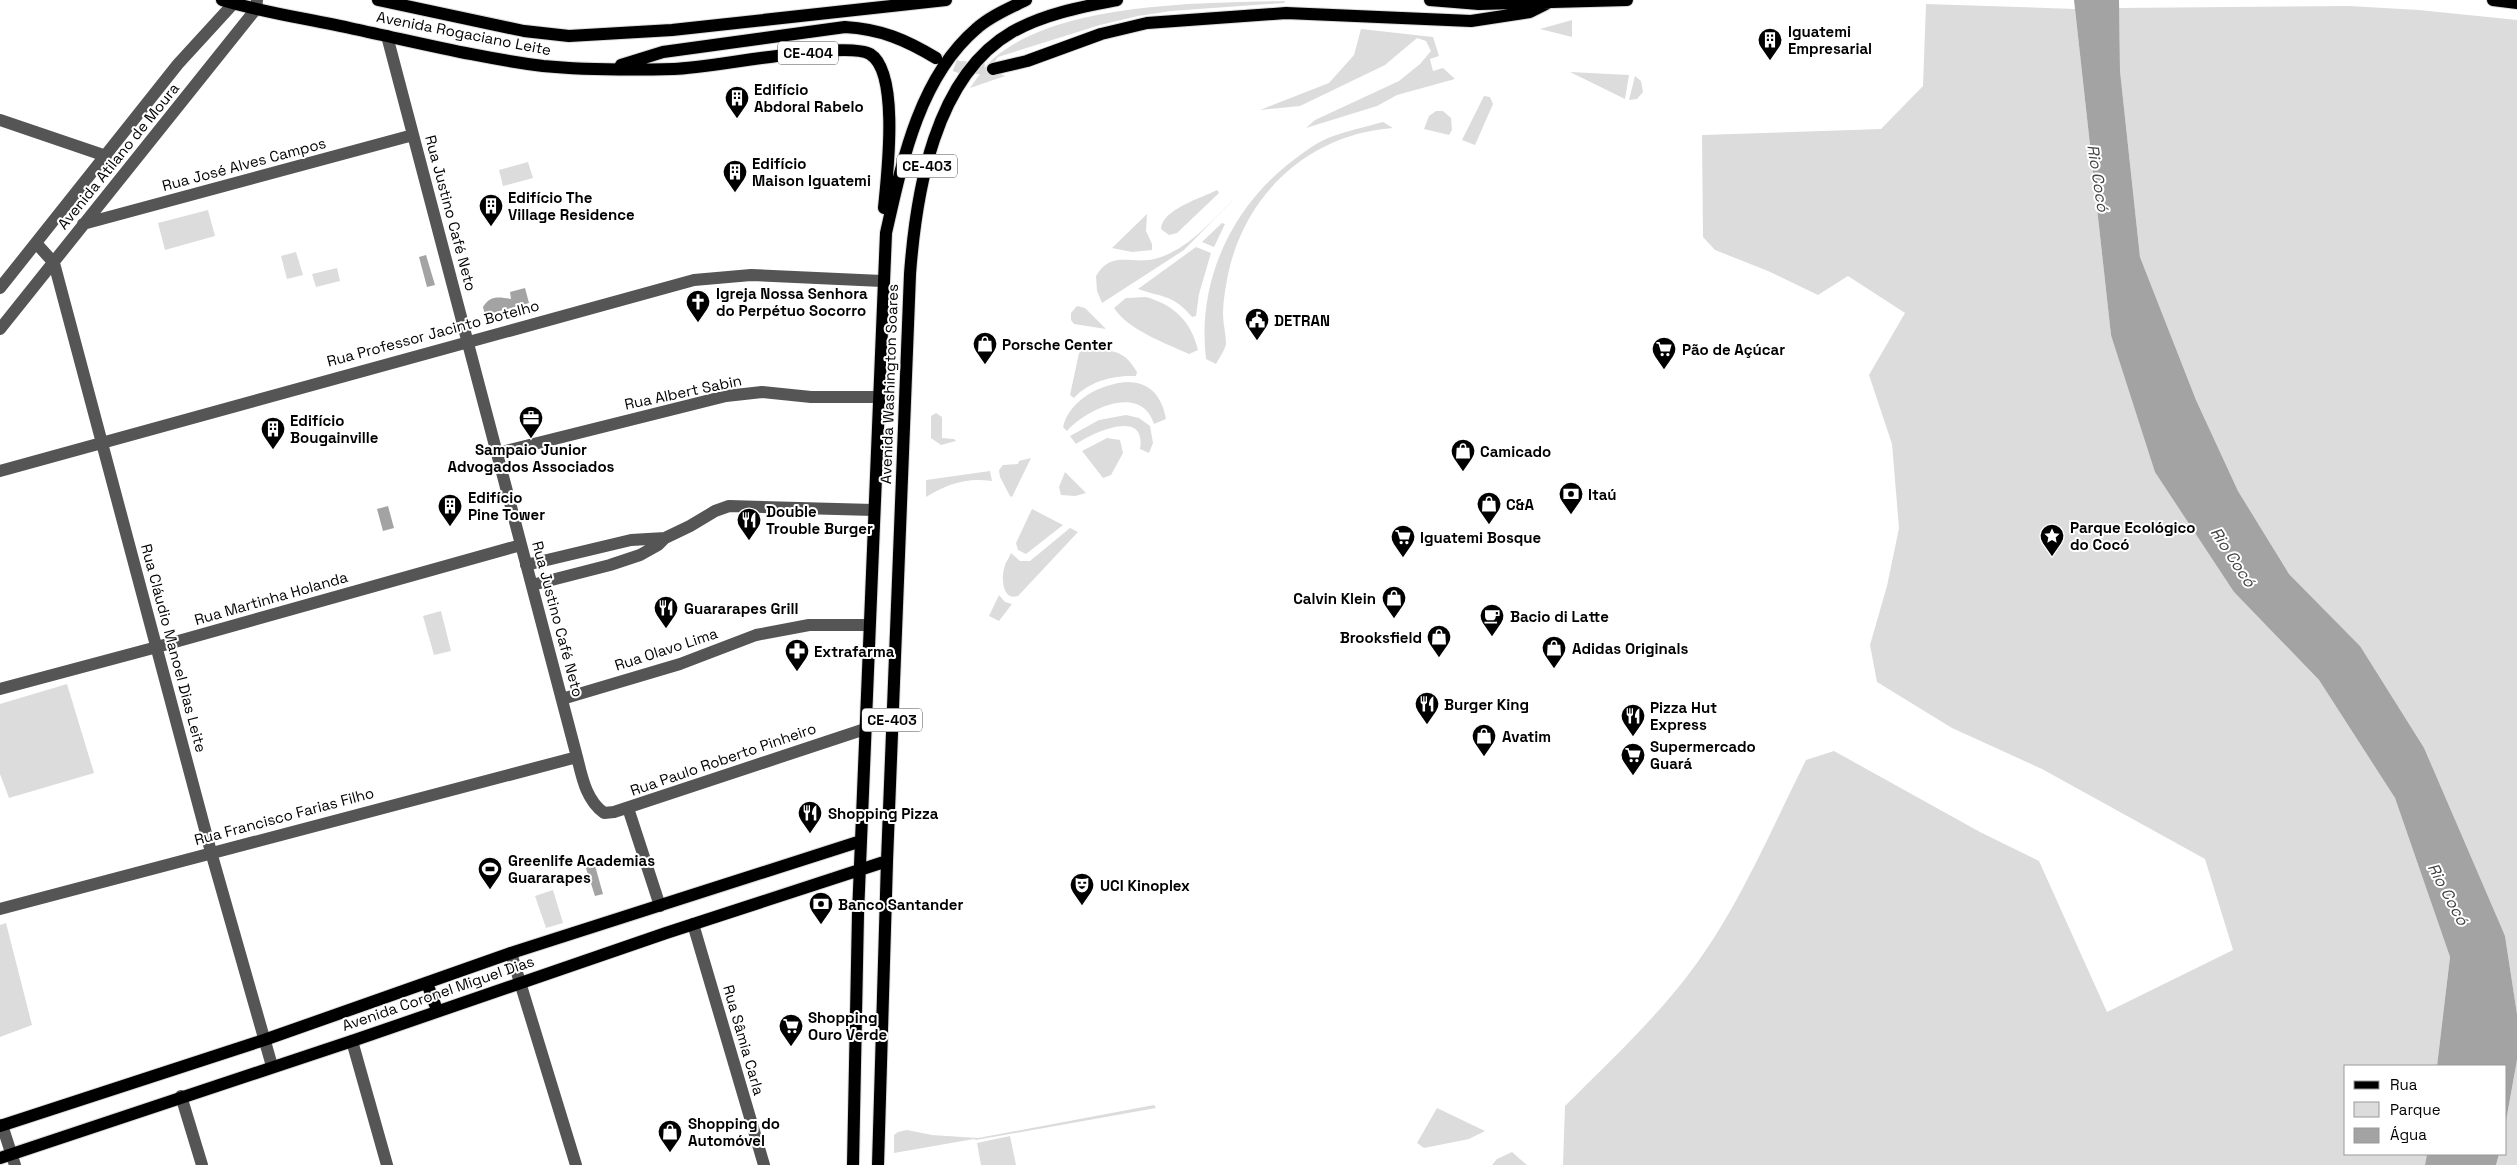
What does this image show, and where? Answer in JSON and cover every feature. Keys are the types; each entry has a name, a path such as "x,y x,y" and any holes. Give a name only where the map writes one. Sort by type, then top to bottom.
{"main road":[{"name":"Avenida Rogaciano Leite","path":"378,0 524,31 569,36 672,30 946,0"},
{"name":"Avenida Washington Soares","path":"853,1165 860,869 882,281 886,233 913,130 937,77 966,38 978,27 1026,0"},
{"name":"Avenida Washington Soares","path":"878,1165 887,860 909,294 915,217 920,190 944,115 955,92 972,67 994,44 1013,32 1046,17 1117,0"},
{"path":"1430,0 1479,4 1627,0"},
{"path":"2493,0 2517,3"},
{"name":"Avenida Rogaciano Leite","path":"228,2 256,4 387,36 542,66 614,68"},
{"path":"993,68 1027,61 1101,34 1147,23 1286,13 1471,21 1530,12 1550,2"},
{"path":"614,68 663,52 845,27 862,28 900,37 936,58"},
{"name":"CE-404","path":"614,68 682,69 834,50 869,54 878,61 883,70 887,91 889,143 884,220 886,233"},
{"name":"Avenida Coronel Miguel Dias","path":"1,1126 264,1040 511,953 861,841"},
{"name":"Avenida Coronel Miguel Dias","path":"9,1159 180,1096 352,1041 437,1010 887,860"},
{"path":"427,983 437,1010"}],"street":[{"name":"Avenida Atilano de Moura","path":"0,288 228,2"},
{"name":"Avenida Atilano de Moura","path":"0,329 54,263 256,4"},
{"name":"Rua Justino Café Neto","path":"387,36 498,453 576,757 584,784 593,802"},
{"path":"0,120 106,156"},
{"name":"Rua José Alves Campos","path":"83,224 413,135"},
{"name":"Rua Cláudio Manoel Dias Leite","path":"36,243 54,263 211,852 272,1066"},
{"name":"Rua Professor Jacinto Botelho","path":"0,471 468,340 694,280 751,275 882,281"},
{"name":"Rua Albert Sabin","path":"498,453 726,396 762,392 879,398"},
{"path":"532,585 610,565 640,555 658,545 665,538 715,511 729,506 874,510"},
{"path":"526,564 631,540 665,538"},
{"name":"Rua Martinha Holanda","path":"0,689 521,545"},
{"name":"Rua Olavo Lima","path":"562,699 680,664 756,635 809,625 869,625"},
{"name":"Rua Paulo Roberto Pinheiro","path":"593,802 604,812 628,808 746,767 865,729"},
{"name":"Rua Francisco Farias Filho","path":"0,909 576,757"},
{"path":"628,808 660,906"},
{"name":"Rua Sâmia Carla","path":"692,924 764,1165"},
{"path":"511,953 576,1165"},
{"path":"352,1041 387,1165"},
{"path":"180,1096 202,1165"},
{"path":"1,1126 9,1159"}],"green space":[{"path":"1285,1 1284,3 1171,11 1100,25 998,57 993,64 994,71 1005,76 970,88 984,68 994,58 1022,40 1056,26 1093,16 1133,9 1174,5"},
{"name":"Parque Ecológico do Cocó","path":"1926,4 2075,9 2111,335 2234,592 2319,680 2395,798 2450,957 2437,1065 2344,1065 2344,1155 2427,1155 2425,1165 1563,1165 1565,1106 1642,1029 1685,979 1736,901 1806,760 1834,751 1980,832 2039,861 2107,1012 2233,950 2205,859 2042,769 1952,728 1877,682 1870,645 1887,586 1899,528 1892,444 1869,375 1905,313 1848,276 1818,295 1768,271 1715,250 1703,237 1702,135 1881,129 1923,86"},
{"path":"2349,6 2419,10 2517,20 2517,1014 2505,936 2360,646 2289,574 2238,491 2196,400 2140,257 2120,71 2119,8"},
{"path":"1572,20 1572,37 1540,29"},
{"path":"1361,29 1433,37 1439,56 1430,59 1433,71 1443,68 1455,79 1397,95 1377,106 1306,128 1315,120 1399,81 1420,64 1431,51 1426,41 1417,38 1385,65 1300,106 1260,110 1329,83 1354,55"},
{"path":"1570,72 1629,75 1625,99"},
{"path":"1635,76 1641,81 1643,92 1637,99 1629,100"},
{"path":"1484,96 1490,97 1493,104 1475,145 1462,140"},
{"path":"1436,111 1443,111 1451,118 1452,130 1449,135 1424,129 1429,116"},
{"path":"1383,122 1393,128 1362,133 1333,142 1307,157 1284,175 1264,197 1247,222 1235,250 1227,280 1223,310 1226,344 1216,364 1206,359 1205,331 1212,277 1221,252 1234,227 1249,205 1266,184 1287,165 1323,140"},
{"path":"528,162 533,178 503,186 499,170"},
{"path":"1217,190 1219,193 1177,233 1169,235 1161,229 1163,222 1175,210"},
{"path":"1236,197 1184,250 1102,303 1097,291 1096,276 1102,268 1116,261 1149,260 1170,253 1200,232"},
{"path":"208,210 215,236 165,250 158,223"},
{"path":"1147,214 1146,231 1152,244 1152,250 1132,252 1112,248"},
{"path":"1222,223 1225,224 1214,247 1202,242"},
{"path":"1196,247 1211,253 1199,294 1196,316 1192,317 1173,300 1138,289"},
{"path":"296,252 303,275 287,279 281,256"},
{"path":"337,268 340,281 316,287 312,274"},
{"path":"1146,297 1165,305 1180,316 1191,331 1198,350 1189,354 1159,341 1128,323 1114,308 1126,298"},
{"path":"1077,306 1085,308 1106,329 1074,324 1071,320 1071,313"},
{"path":"1085,349 1099,349 1122,355 1137,372 1136,376 1102,380 1087,387 1074,398 1070,395 1079,353"},
{"path":"1127,382 1143,385 1154,392 1162,404 1166,419 1154,424 1147,411 1137,404 1126,402 1099,408 1086,415 1067,431 1063,427 1072,408 1079,401 1107,386"},
{"path":"936,413 942,417 942,438 954,439 956,441 941,445 931,438 931,416"},
{"path":"1126,415 1139,418 1150,426 1153,443 1149,453 1140,449 1140,436 1135,429 1127,426 1105,430 1076,444 1070,436 1099,420"},
{"path":"1107,438 1120,440 1123,453 1111,475 1103,478 1082,451"},
{"path":"1031,458 1012,497 1010,496 1000,477 999,470 1003,465 1018,464 1019,461"},
{"path":"990,471 992,481 966,481 942,488 926,497 926,480"},
{"path":"1065,472 1086,493 1075,496 1061,495 1059,487"},
{"path":"1032,509 1063,525 1026,554 1018,550 1016,543"},
{"path":"1070,528 1078,532 1018,596 1013,597 1009,595 1004,588 1003,573 1011,553 1020,561 1030,561"},
{"path":"999,595 1005,602 1012,604 999,621 989,616"},
{"path":"441,611 451,651 434,655 423,616"},
{"path":"67,684 94,773 9,798 0,774 0,704"},
{"path":"553,890 563,923 546,928 535,896"},
{"path":"6,923 32,1025 0,1037 0,925"},
{"path":"2517,1060 2517,1165 2496,1165 2499,1155 2507,1155 2507,1115"},
{"path":"1154,1105 1156,1108 894,1153 894,1135 907,1130 932,1135 978,1138"},
{"path":"1437,1108 1485,1131 1469,1139 1424,1148 1417,1143"},
{"path":"1010,1136 1016,1165 981,1165 977,1143"},
{"path":"1512,1152 1527,1165 1492,1165 1497,1159"}],"water":[{"name":"Rio Cocó","path":"2074,0 2119,0 2120,71 2140,257 2196,400 2238,491 2289,574 2360,646 2424,748 2505,936 2517,1014 2517,1060 2507,1115 2507,1065 2437,1065 2450,957 2395,798 2319,680 2234,592 2155,472 2111,335"},
{"path":"426,255 435,285 427,287 419,257"},
{"path":"525,288 529,303 485,315 483,307 489,300 499,297 511,299 510,292"},
{"path":"388,506 394,528 383,531 377,509"},
{"path":"594,862 603,894 595,896 585,865"},
{"path":"2427,1155 2499,1155 2496,1165 2425,1165"}],"tunnel":[{"path":"938,59 959,67 993,69"}],"place":[{"name":"Iguatemi Empresarial","path":"1770,61"},
{"name":"Edifício Abdoral Rabelo","path":"737,119"},
{"name":"Edifício Maison Iguatemi","path":"735,193"},
{"name":"Edifício The Village Residence","path":"491,227"},
{"name":"Igreja Nossa Senhora do Perpétuo Socorro","path":"698,323"},
{"name":"DETRAN","path":"1257,341"},
{"name":"Porsche Center","path":"985,365"},
{"name":"Pão de Açúcar","path":"1664,370"},
{"name":"Sampaio Junior Advogados Associados","path":"531,439"},
{"name":"Edifício Bougainville","path":"273,450"},
{"name":"Camicado","path":"1463,472"},
{"name":"Itaú","path":"1571,515"},
{"name":"C&A","path":"1489,525"},
{"name":"Edifício Pine Tower","path":"450,527"},
{"name":"Double Trouble Burger","path":"749,541"},
{"name":"Parque Ecológico do Cocó","path":"2052,557"},
{"name":"Iguatemi Bosque","path":"1403,558"},
{"name":"Calvin Klein","path":"1394,619"},
{"name":"Guararapes Grill","path":"666,629"},
{"name":"Bacio di Latte","path":"1492,637"},
{"name":"Brooksfield","path":"1439,658"},
{"name":"Adidas Originals","path":"1554,669"},
{"name":"Extrafarma","path":"797,672"},
{"name":"Burger King","path":"1427,725"},
{"name":"Pizza Hut Express","path":"1633,737"},
{"name":"Avatim","path":"1484,757"},
{"name":"Supermercado Guará","path":"1633,776"},
{"name":"Shopping Pizza","path":"810,834"},
{"name":"Greenlife Academias Guararapes","path":"490,890"},
{"name":"UCI Kinoplex","path":"1082,906"},
{"name":"Banco Santander","path":"821,925"},
{"name":"Shopping Ouro Verde","path":"791,1047"},
{"name":"Shopping do Automóvel","path":"670,1153"}]}
